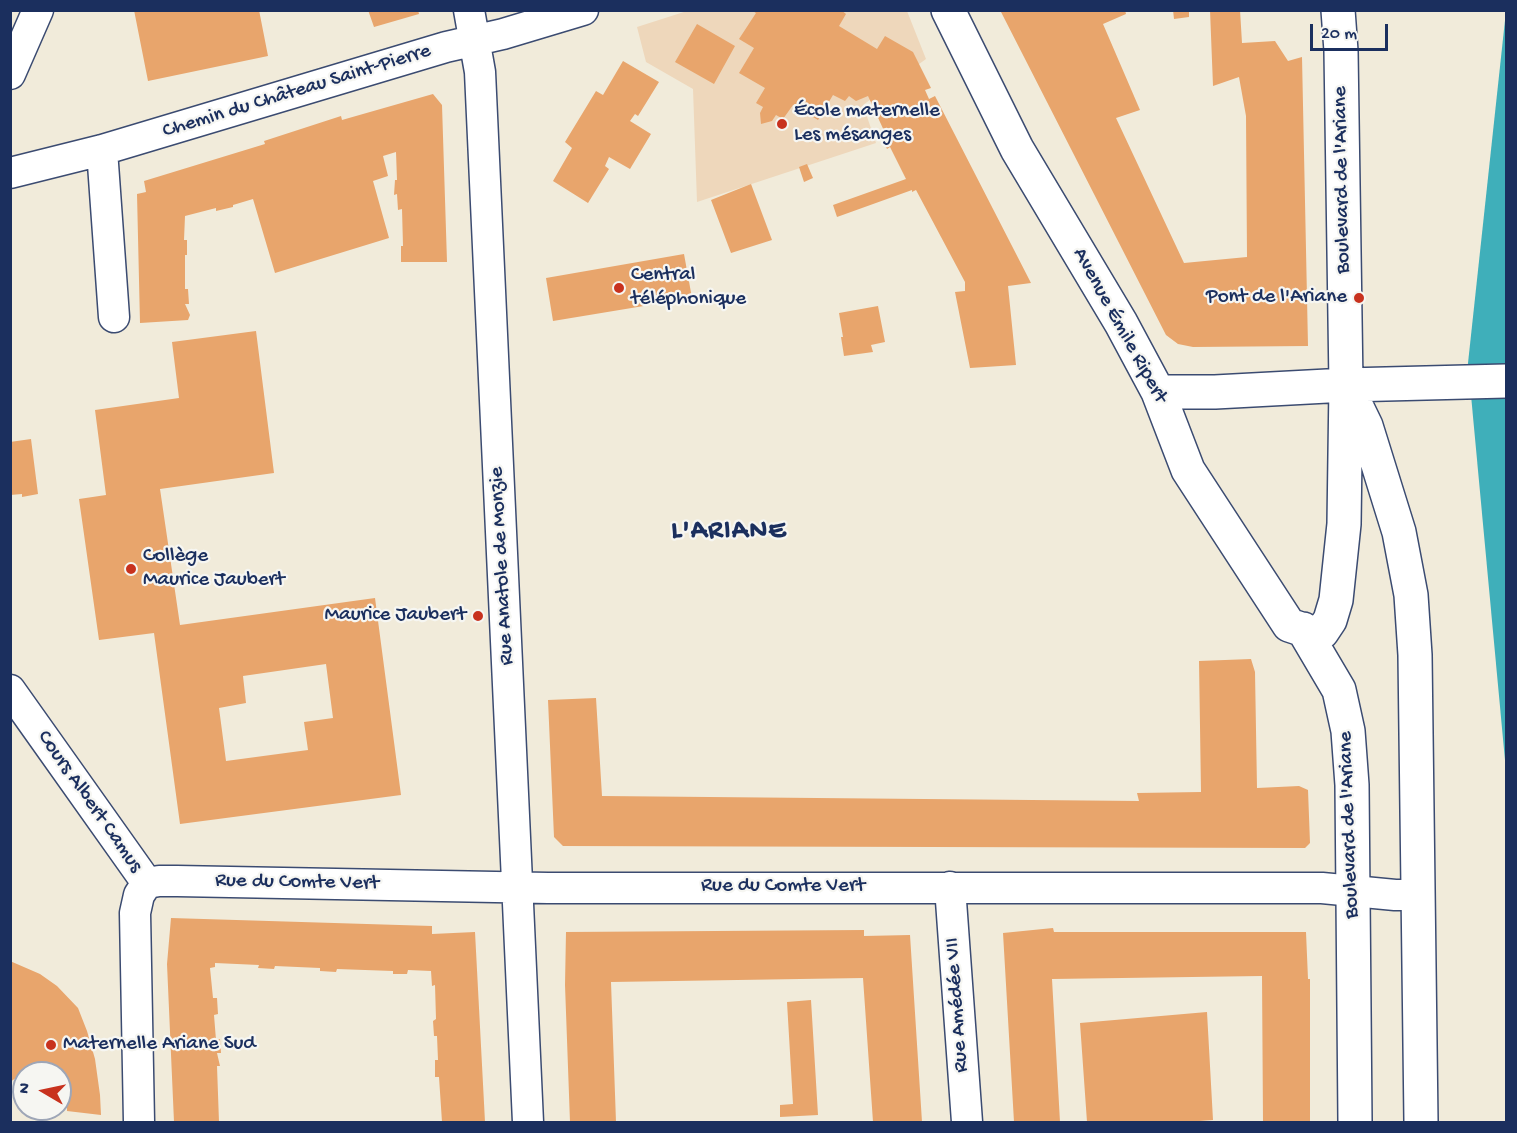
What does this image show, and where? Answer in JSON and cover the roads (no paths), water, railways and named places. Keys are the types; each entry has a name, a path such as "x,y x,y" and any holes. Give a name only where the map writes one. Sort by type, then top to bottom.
{"street":[{"path":"10,74 38,10"},
{"name":"Rue Anatole de Monzie","path":"469,10 476,40 481,84 528,1122"},
{"name":"Chemin du Château Saint-Pierre","path":"10,173 102,150 446,47 583,10"},
{"name":"Avenue Émile Ripert","path":"948,10 1017,149 1121,323 1158,393 1188,470 1289,626 1303,629"},
{"name":"Boulevard de l'Ariane","path":"1303,629 1313,633 1322,632 1330,620 1336,600 1344,524 1346,385 1341,51 1338,10"},
{"path":"102,150 114,317"},
{"path":"1158,393 1506,381"},
{"name":"Boulevard de l'Ariane","path":"1346,385 1366,426 1399,532 1412,595 1415,655 1421,1122"},
{"name":"Boulevard de l'Ariane","path":"1303,629 1339,690 1348,731 1352,785 1355,1122"},
{"name":"Cours Albert Camus","path":"10,690 147,883"},
{"name":"Rue du Comte Vert","path":"147,883 177,881 518,887 1322,888 1419,895"},
{"path":"139,1122 135,913 139,895 147,883"},
{"name":"Rue Amédée VII","path":"950,887 967,1122"}],"water":[{"path":"1506,11 1506,771 1468,363"}],"place":[{"name":"École maternelle Les mésanges","path":"782,124"},
{"name":"Central téléphonique","path":"619,288"},
{"name":"Pont de l'Ariane","path":"1359,298"},
{"name":"Collège Maurice Jaubert","path":"131,569"},
{"name":"Maurice Jaubert","path":"478,616"},
{"name":"Maternelle Ariane Sud","path":"51,1045"}],"district":[{"name":"L'ARIANE","path":"729,533"}]}
